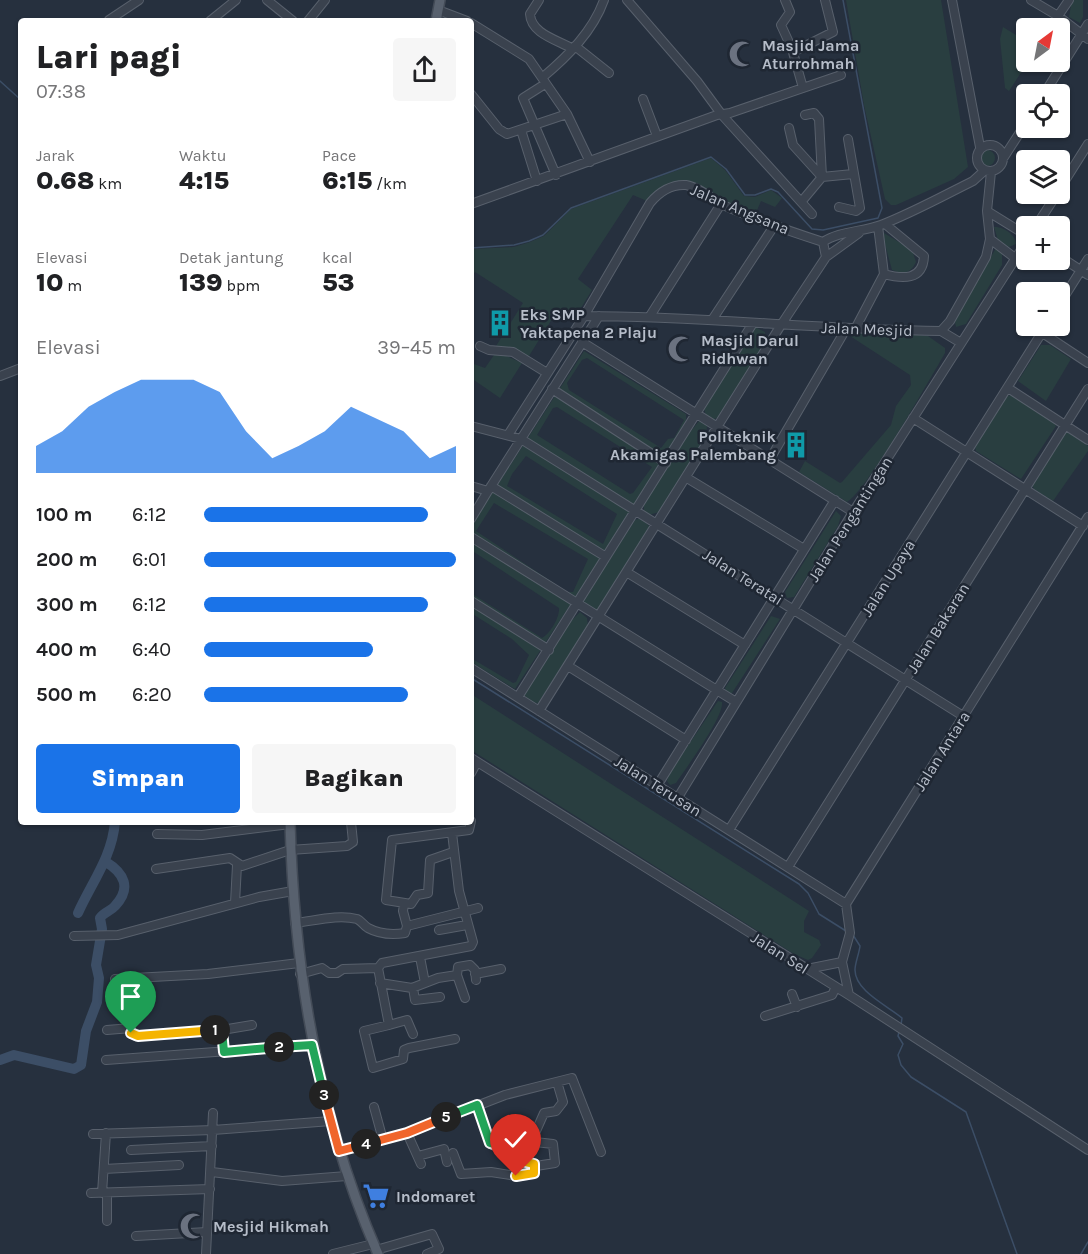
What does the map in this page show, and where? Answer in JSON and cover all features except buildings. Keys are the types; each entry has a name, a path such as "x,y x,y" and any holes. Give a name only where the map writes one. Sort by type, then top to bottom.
{"main road":[{"path":"436,18 439,3"},
{"path":"290,825 300,974 312,1045 339,1151 376,1249"}],"street":[{"path":"112,18 139,0"},
{"path":"214,18 236,0"},
{"path":"267,0 289,18"},
{"path":"310,18 325,0"},
{"path":"539,0 530,14 532,23 544,34 574,47 609,73"},
{"path":"556,175 524,98 574,47 598,17 604,0"},
{"path":"627,0 722,114 812,214"},
{"path":"785,0 790,12 781,25 793,52 803,88"},
{"path":"793,52 832,32 825,0"},
{"path":"952,0 980,147 975,159 988,171 987,211 990,239 986,257 950,321 940,331 961,343"},
{"path":"1031,0 1058,16 1085,37"},
{"path":"1058,16 1069,0"},
{"path":"439,3 463,18"},
{"path":"1051,84 1085,37 1088,24"},
{"path":"474,25 524,55 567,114 590,162"},
{"path":"474,203 556,175 657,136 841,75"},
{"path":"474,98 499,129 507,134 567,114"},
{"path":"643,99 657,136"},
{"path":"802,201 822,177 819,119 814,113 805,115"},
{"path":"789,128 793,145 822,177"},
{"path":"521,130 537,181"},
{"path":"826,257 823,242 834,236 861,232 882,225 973,181 988,171 997,169 1016,138"},
{"path":"839,207 860,210 848,139"},
{"path":"1070,173 1088,144"},
{"path":"980,147 996,147 1004,156"},
{"path":"822,177 853,174"},
{"name":"Jalan Angsana","path":"508,435 658,194 672,187 688,186 721,204 774,226 823,242"},
{"path":"650,316 721,204"},
{"path":"987,211 1016,229"},
{"path":"882,225 924,256 921,269 917,274 902,279 884,274"},
{"path":"770,459 884,274 882,225"},
{"path":"712,320 774,226"},
{"path":"539,711 719,428 780,325 826,257 861,232"},
{"path":"990,239 1015,258"},
{"name":"Jalan Pengantingan","path":"677,799 853,512 1015,258"},
{"path":"1070,291 1084,273 1088,259"},
{"path":"1070,263 1084,273"},
{"name":"Jalan Mesjid","path":"584,316 650,316 850,329 940,331"},
{"path":"474,514 598,316"},
{"path":"518,697 753,323"},
{"name":"Jalan Upaya","path":"729,830 1040,336"},
{"path":"1053,336 1088,363"},
{"path":"582,342 853,512"},
{"path":"480,346 513,352 547,373"},
{"path":"0,376 18,369"},
{"path":"1008,388 1088,440"},
{"path":"552,389 666,463"},
{"name":"Jalan Bakaran","path":"788,867 1088,389"},
{"path":"913,418 1083,526"},
{"name":"Jalan Teratai","path":"474,427 521,440 963,716"},
{"path":"687,478 804,549"},
{"path":"474,486 490,488 606,557"},
{"path":"657,786 835,500"},
{"name":"Jalan Antara","path":"846,904 1088,518"},
{"path":"474,539 736,702"},
{"path":"628,573 745,645"},
{"path":"474,603 549,650"},
{"path":"568,666 686,740"},
{"name":"Jalan Terusan","path":"474,670 846,904"},
{"name":"Jalan Sel","path":"474,760 849,995 1088,1150"},
{"path":"157,834 202,835 275,825"},
{"path":"156,869 230,858 237,865 242,866 290,850 347,846 353,842 351,825"},
{"path":"453,852 431,858 429,892 417,895 412,904 386,899 391,841 452,833 470,829 470,825"},
{"path":"300,974 322,968 329,973 338,973 343,969 378,968 382,963 469,947 473,942 467,926 453,852 452,833"},
{"path":"235,903 237,865"},
{"path":"74,936 118,934 235,903 293,891"},
{"path":"295,923 348,918 360,920 366,927 379,932 405,933 407,926 403,910 404,904"},
{"path":"846,904 850,933 843,962 849,995"},
{"path":"407,926 478,908"},
{"path":"439,930 467,926"},
{"path":"420,957 425,983"},
{"path":"807,969 843,962"},
{"path":"114,979 208,974 299,963"},
{"path":"465,998 457,975 458,967 470,965 476,977 501,969"},
{"path":"378,968 390,1025"},
{"path":"381,983 413,988 457,975"},
{"path":"765,1016 832,995 836,987"},
{"path":"413,988 415,1000 440,997"},
{"path":"792,994 797,1007"},
{"path":"130,1008 130,1028 132,1034 138,1036 222,1030 252,1025"},
{"path":"413,1034 407,1020 364,1031 373,1068 400,1062 403,1059 404,1050 409,1048 454,1039"},
{"path":"107,1030 130,1028"},
{"path":"222,1030 224,1052"},
{"path":"106,1060 312,1045"},
{"path":"339,1151 407,1133 477,1105 572,1078 601,1152"},
{"path":"536,1131 543,1113 556,1111 563,1102 557,1082"},
{"path":"477,1105 491,1144 509,1146 514,1159 534,1164 555,1163 553,1144 535,1142"},
{"path":"374,1107 383,1140"},
{"path":"206,1254 212,1172 213,1113"},
{"path":"93,1134 213,1130 331,1121"},
{"path":"407,1133 421,1164"},
{"path":"106,1134 104,1169 107,1221"},
{"path":"131,1150 212,1146"},
{"path":"418,1156 444,1149 447,1162"},
{"path":"453,1154 461,1173 490,1172 522,1176 534,1173 534,1164"},
{"path":"104,1169 179,1165"},
{"path":"212,1172 282,1181 347,1176"},
{"path":"91,1194 210,1189"},
{"path":"136,1236 207,1232"},
{"path":"333,1254 376,1249 432,1234 439,1249 427,1254"}],"green space":[{"path":"846,0 941,0 968,167 954,179 896,205 891,205 885,199 864,105"},
{"path":"1072,0 1083,0 1083,17 1080,23 1069,17"},
{"path":"1003,27 1016,35 1016,72 1021,72 1009,91 1005,88 1000,39"},
{"path":"984,150 990,150 995,158 993,164 984,166 979,161 979,155"},
{"path":"711,158 725,170 744,196 755,197 771,190 782,198 775,207 761,201 755,215 712,197 691,183 667,187 647,201 633,195 578,279 592,290 573,321 557,311 529,356 496,346 523,303 475,272 474,274 474,249 514,247 530,242 544,236 571,209"},
{"path":"994,227 1008,232 1014,237 1016,244 1009,247 998,240"},
{"path":"884,233 912,250 916,262 909,271 903,273 892,270 883,237"},
{"path":"996,248 1002,254 1002,265 966,324 956,327 955,322 959,313"},
{"path":"755,327 765,332 765,343 719,417 712,420 706,415 704,409"},
{"path":"890,332 928,336 945,348 945,353 882,457 856,494 847,502 799,472 805,461 840,483 842,482 891,425 896,406 911,385 910,375 850,336 854,333"},
{"path":"1041,345 1050,345 1071,359 1046,401 1018,381"},
{"path":"584,351 686,414 686,423 637,503 515,689 474,664 474,660 513,683 516,682 529,655 512,639 474,615 474,595 542,638 554,625 559,608 474,552 474,521","holes":["587,358 684,420 674,438 668,439 661,448 569,390 567,383 582,360","557,407 652,467 633,493 630,494 537,435 553,408","526,456 617,514 603,544 507,486 512,474","494,503 588,559 573,592 567,592 476,531"]},
{"path":"502,354 522,363 500,398 474,380 474,364 485,368 494,355"},
{"path":"1014,395 1053,421 1056,426 1021,479 976,451 975,446 1007,396"},
{"path":"699,421 707,425 706,437 659,512 649,515 644,513 644,502 683,441"},
{"path":"1066,431 1088,446 1088,451 1053,501 1034,489 1032,484"},
{"path":"836,511 841,516 838,526 794,597 787,598 785,592"},
{"path":"641,518 649,526 648,534 597,610 585,606 583,601 635,520"},
{"path":"580,612 587,618 588,627 538,703 531,702 525,696 525,692 567,625"},
{"path":"771,616 780,619 732,693 727,693 725,688"},
{"path":"474,696 809,911 804,921 804,932 819,940 821,945 808,960 794,954 474,752"},
{"path":"718,701 722,702 721,709 711,730 676,783 670,785 667,781 669,774"}],"waterway":[{"path":"474,248 514,245 529,241 543,235 571,208 711,157 726,169 745,195 755,195 771,189 778,192 812,229 823,230 878,218 882,208 843,0"},
{"path":"0,81 18,97"},
{"path":"474,680 799,884 808,893 819,914 846,931"},
{"path":"78,913 106,858 115,825"},
{"path":"0,1060 14,1055 74,1069 81,1065 86,1031 97,1002 99,978 96,965 102,929 100,918 120,899 124,887 121,876 106,862"},
{"path":"853,935 860,946 855,967 856,978 866,991 902,1018 901,1025"},
{"path":"899,1032 898,1036 903,1044 898,1055 901,1065 911,1077 966,1112 1017,1254"},
{"path":"1081,1254 1088,1242"}],"place":[{"name":"Masjid Jama Aturrohmah","path":"742,54"},
{"name":"Eks SMP Yaktapena 2 Plaju","path":"500,323"},
{"name":"Masjid Darul Ridhwan","path":"681,349"},
{"name":"Politeknik Akamigas Palembang","path":"796,445"},
{"name":"Indomaret","path":"376,1196"},
{"name":"Mesjid Hikmah","path":"193,1226"}],"route":[{"path":"131,1033 138,1036 222,1030 224,1052 312,1045 339,1151 407,1133 477,1105 491,1144 496,1147 509,1146 514,1159 534,1164 534,1173 516,1176"}]}
